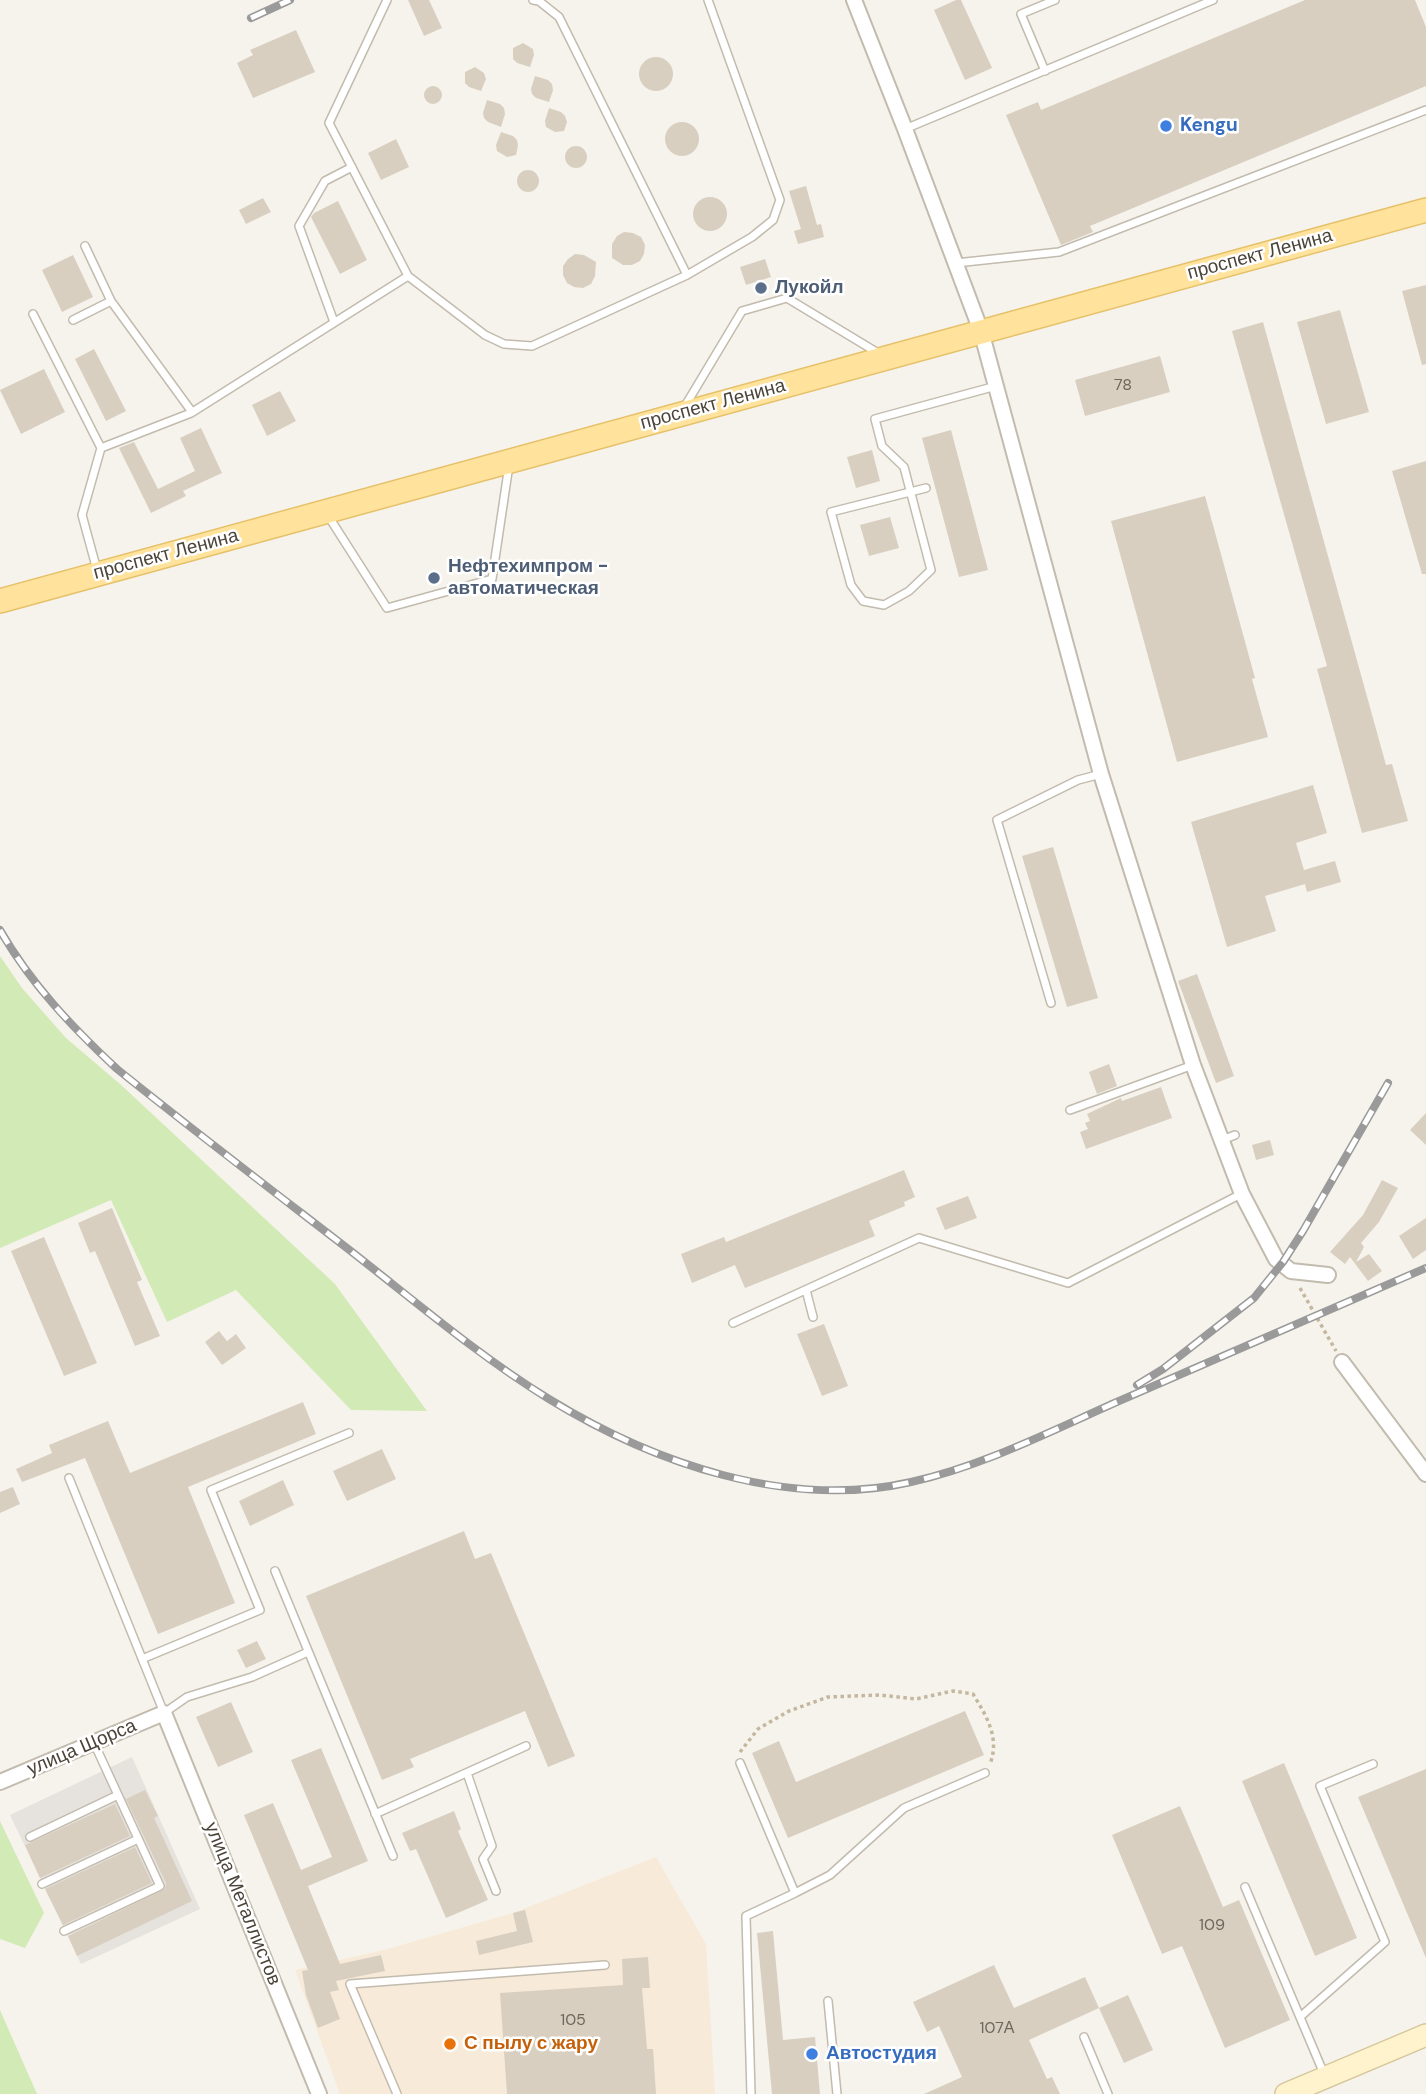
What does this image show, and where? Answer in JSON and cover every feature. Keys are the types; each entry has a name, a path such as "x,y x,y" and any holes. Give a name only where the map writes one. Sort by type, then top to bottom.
{"main road":[{"name":"проспект Ленина","path":"0,601 1426,210"},
{"path":"1286,2094 1426,2035"}],"street":[{"path":"854,0 981,331 1101,774 1193,1065 1228,1138 1242,1194 1276,1259 1291,1271 1328,1275"},
{"path":"1342,1362 1426,1474"},
{"name":"улица Щорса","path":"0,1782 164,1713"},
{"name":"улица Металлистов","path":"164,1713 319,2094"}],"lane":[{"path":"387,0 329,123 408,276 485,335 504,344 532,346 687,275 752,237 772,220 780,200 708,0"},
{"path":"533,0 559,17 687,275"},
{"path":"1045,71 1021,14 1055,0"},
{"path":"905,129 1213,0"},
{"path":"956,263 1059,252 1426,110"},
{"path":"334,322 299,226 325,181 352,167"},
{"path":"85,246 111,301 192,412"},
{"path":"101,449 192,412 408,276"},
{"path":"681,414 742,311 788,299 885,357"},
{"path":"73,320 111,301"},
{"path":"33,314 101,449 82,515 98,574"},
{"path":"926,488 911,492 831,512 851,585 863,601 884,606 909,592 931,570 911,492 904,467 882,446 875,419 996,386"},
{"path":"325,512 387,608 492,579 510,461"},
{"path":"1051,1003 997,820 1078,780 1101,774"},
{"path":"1070,1110 1193,1065"},
{"path":"733,1323 919,1238 1068,1283 1242,1194"},
{"path":"806,1290 813,1317"},
{"path":"142,1659 260,1610 211,1490 349,1433"},
{"path":"69,1478 164,1713 187,1697 252,1677 308,1653"},
{"path":"275,1571 393,1856"},
{"path":"64,1931 160,1886 94,1743"},
{"path":"375,1814 526,1746"},
{"path":"740,1763 795,1893"},
{"path":"1300,2017 1385,1942 1320,1787 1373,1764"},
{"path":"467,1773 492,1846 483,1859 496,1891"},
{"path":"751,2094 746,1916 830,1875 904,1808 985,1773"},
{"path":"30,1837 118,1795"},
{"path":"42,1884 138,1839"},
{"path":"1245,1887 1326,2077"},
{"path":"397,2094 350,1984 606,1965"},
{"path":"828,2001 837,2094"},
{"path":"1084,2037 1108,2094"}],"path":[{"path":"1291,1271 1342,1362"},
{"path":"740,1763 738,1754 758,1729 789,1711 828,1697 880,1695 916,1699 953,1691 973,1695 988,1718 995,1745 985,1773"}],"shaded area":[{"path":"132,1757 200,1909 81,1964 10,1815"},
{"path":"656,1857 706,1944 715,2094 340,2094 295,1970 384,1950 513,1913"}],"green space":[{"path":"0,956 22,988 66,1038 120,1084 335,1284 427,1411 351,1410 236,1290 167,1322 111,1200 0,1248"},
{"path":"0,1821 44,1913 25,1948 0,1939"},
{"path":"0,2010 37,2094 0,2094"}],"building":[{"path":"408,0 429,0 442,28 424,36"},
{"path":"961,0 992,68 965,80 934,10"},
{"path":"1305,0 1415,0 1426,27 1426,86 1090,226 1093,232 1061,245 1006,115 1038,102 1041,110"},
{"path":"296,30 315,72 253,98 237,63 253,55 250,50"},
{"path":"523,43 533,49 530,67 513,59 513,48"},
{"path":"656,57 668,62 673,74 668,86 656,91 644,86 639,74 644,62"},
{"path":"475,67 484,73 486,79 481,91 465,83 465,72"},
{"path":"535,76 552,84 549,102 532,94"},
{"path":"433,86 439,89 442,95 439,101 433,104 427,101 424,95 427,89"},
{"path":"487,100 504,108 501,127 484,118"},
{"path":"549,108 565,116 567,122 564,131 555,132 546,127"},
{"path":"682,122 694,127 699,139 694,151 682,156 670,151 665,139 670,127"},
{"path":"501,132 517,140 516,155 507,157 497,151 496,145"},
{"path":"396,139 409,167 381,180 368,153"},
{"path":"576,146 584,149 587,157 584,165 576,168 568,165 565,157 568,149"},
{"path":"528,170 536,173 539,181 536,189 528,192 520,189 517,181 520,173"},
{"path":"806,186 817,225 821,224 824,237 798,244 794,231 801,229 789,191"},
{"path":"710,197 722,202 727,214 722,226 710,231 698,226 693,214 698,202"},
{"path":"263,198 271,212 246,224 239,210"},
{"path":"338,201 367,260 340,274 311,217"},
{"path":"624,232 641,237 645,245 640,261 632,265 623,265 612,258 612,244 617,236"},
{"path":"575,254 584,255 596,262 595,276 591,284 583,288 567,283 563,275 563,266"},
{"path":"73,255 93,297 62,312 42,270"},
{"path":"765,259 771,277 746,285 740,267"},
{"path":"1426,285 1426,364 1422,365 1402,291"},
{"path":"1340,310 1369,412 1326,424 1297,322"},
{"path":"1263,322 1386,765 1392,764 1408,821 1362,833 1317,669 1327,666 1232,331"},
{"path":"94,349 126,411 106,421 75,359"},
{"path":"1160,356 1170,392 1085,416 1075,380"},
{"path":"44,369 65,412 21,434 0,390"},
{"path":"280,391 296,421 267,436 252,405"},
{"path":"201,428 222,473 183,491 186,496 151,513 119,448 134,442 158,489 195,471 180,438"},
{"path":"951,430 988,570 959,577 922,438"},
{"path":"872,450 880,481 856,488 847,457"},
{"path":"1426,461 1426,574 1422,574 1392,471"},
{"path":"1205,496 1255,678 1252,679 1268,737 1177,762 1111,521"},
{"path":"890,517 899,548 869,556 860,525"},
{"path":"1313,785 1327,833 1296,843 1304,870 1335,861 1341,882 1307,892 1305,884 1265,896 1276,931 1227,947 1191,822"},
{"path":"1053,847 1098,998 1067,1007 1022,856"},
{"path":"1197,974 1234,1076 1216,1083 1178,981"},
{"path":"1109,1064 1117,1086 1097,1094 1089,1072"},
{"path":"1161,1087 1172,1118 1086,1149 1080,1132 1088,1129 1085,1123 1090,1121 1087,1114 1121,1098 1122,1101"},
{"path":"1426,1113 1426,1145 1410,1130"},
{"path":"1270,1140 1274,1155 1256,1160 1252,1145"},
{"path":"904,1170 915,1197 904,1202 905,1206 869,1221 875,1236 745,1288 735,1265 692,1283 681,1254 724,1237 726,1242"},
{"path":"1382,1180 1398,1188 1379,1222 1361,1243 1364,1247 1356,1262 1369,1254 1382,1271 1368,1281 1350,1257 1345,1264 1330,1252 1363,1215"},
{"path":"968,1196 977,1218 945,1230 936,1208"},
{"path":"112,1208 142,1280 137,1282 160,1336 135,1346 95,1251 90,1253 78,1223"},
{"path":"1426,1218 1426,1250 1413,1259 1399,1236"},
{"path":"44,1237 97,1363 64,1376 11,1251"},
{"path":"824,1324 848,1386 822,1396 797,1334"},
{"path":"219,1331 227,1341 236,1334 246,1348 222,1365 205,1342"},
{"path":"303,1402 316,1434 188,1487 235,1603 158,1634 85,1458 22,1482 16,1469 52,1453 49,1445 108,1421 130,1473"},
{"path":"382,1449 396,1479 347,1501 333,1471"},
{"path":"283,1480 294,1505 250,1526 239,1501"},
{"path":"13,1487 20,1504 0,1513 0,1492"},
{"path":"464,1531 475,1559 491,1553 575,1756 548,1767 525,1711 410,1759 414,1767 382,1780 306,1596"},
{"path":"257,1641 266,1659 246,1668 237,1650"},
{"path":"231,1702 253,1752 218,1767 196,1717"},
{"path":"965,1711 984,1755 788,1838 752,1753 779,1741 796,1782"},
{"path":"321,1748 368,1861 308,1886 340,1964 381,1955 385,1971 336,1981 339,1990 330,1992 340,2019 318,2028 306,1995 302,1971 308,1970 244,1815 273,1803 301,1870 332,1857 291,1760"},
{"path":"1284,1763 1357,1938 1315,1956 1242,1781"},
{"path":"1426,1769 1426,1958 1358,1797"},
{"path":"145,1790 158,1816 154,1818 192,1901 77,1956 68,1936 165,1889 166,1883 126,1799"},
{"path":"115,1804 130,1836 40,1878 25,1845"},
{"path":"1180,1806 1223,1907 1239,1900 1290,2020 1225,2048 1182,1946 1162,1954 1112,1835"},
{"path":"454,1811 461,1829 458,1831 488,1900 446,1918 416,1849 410,1851 402,1833"},
{"path":"135,1847 152,1883 63,1925 45,1889"},
{"path":"525,1910 533,1942 479,1955 476,1941 517,1931 513,1913"},
{"path":"773,1931 783,2040 815,2037 820,2094 772,2094 757,1933"},
{"path":"648,1957 650,1988 642,1988 647,2049 653,2049 656,2094 507,2094 500,1993 623,1985 622,1959"},
{"path":"994,1965 1014,2008 1085,1977 1099,2008 1029,2040 1047,2079 1052,2077 1060,2094 924,2094 962,2077 939,2026 927,2032 913,2002"},
{"path":"1128,1995 1153,2050 1124,2063 1099,2008"}],"railway":[{"path":"251,18 290,0"},
{"path":"0,930 25,969 53,1004 117,1069 473,1347 549,1399 589,1422 677,1461 723,1475 770,1485 817,1490 864,1489 938,1475 1016,1447 1426,1268"},
{"path":"1137,1385 1163,1369 1254,1298 1283,1262 1303,1231 1388,1083"}],"place":[{"name":"Kengu","path":"1166,126"},
{"name":"Лукойл","path":"761,288"},
{"name":"Нефтехимпром - автоматическая","path":"434,578"},
{"name":"С пылу с жару","path":"450,2044"},
{"name":"Автостудия","path":"812,2054"}]}
